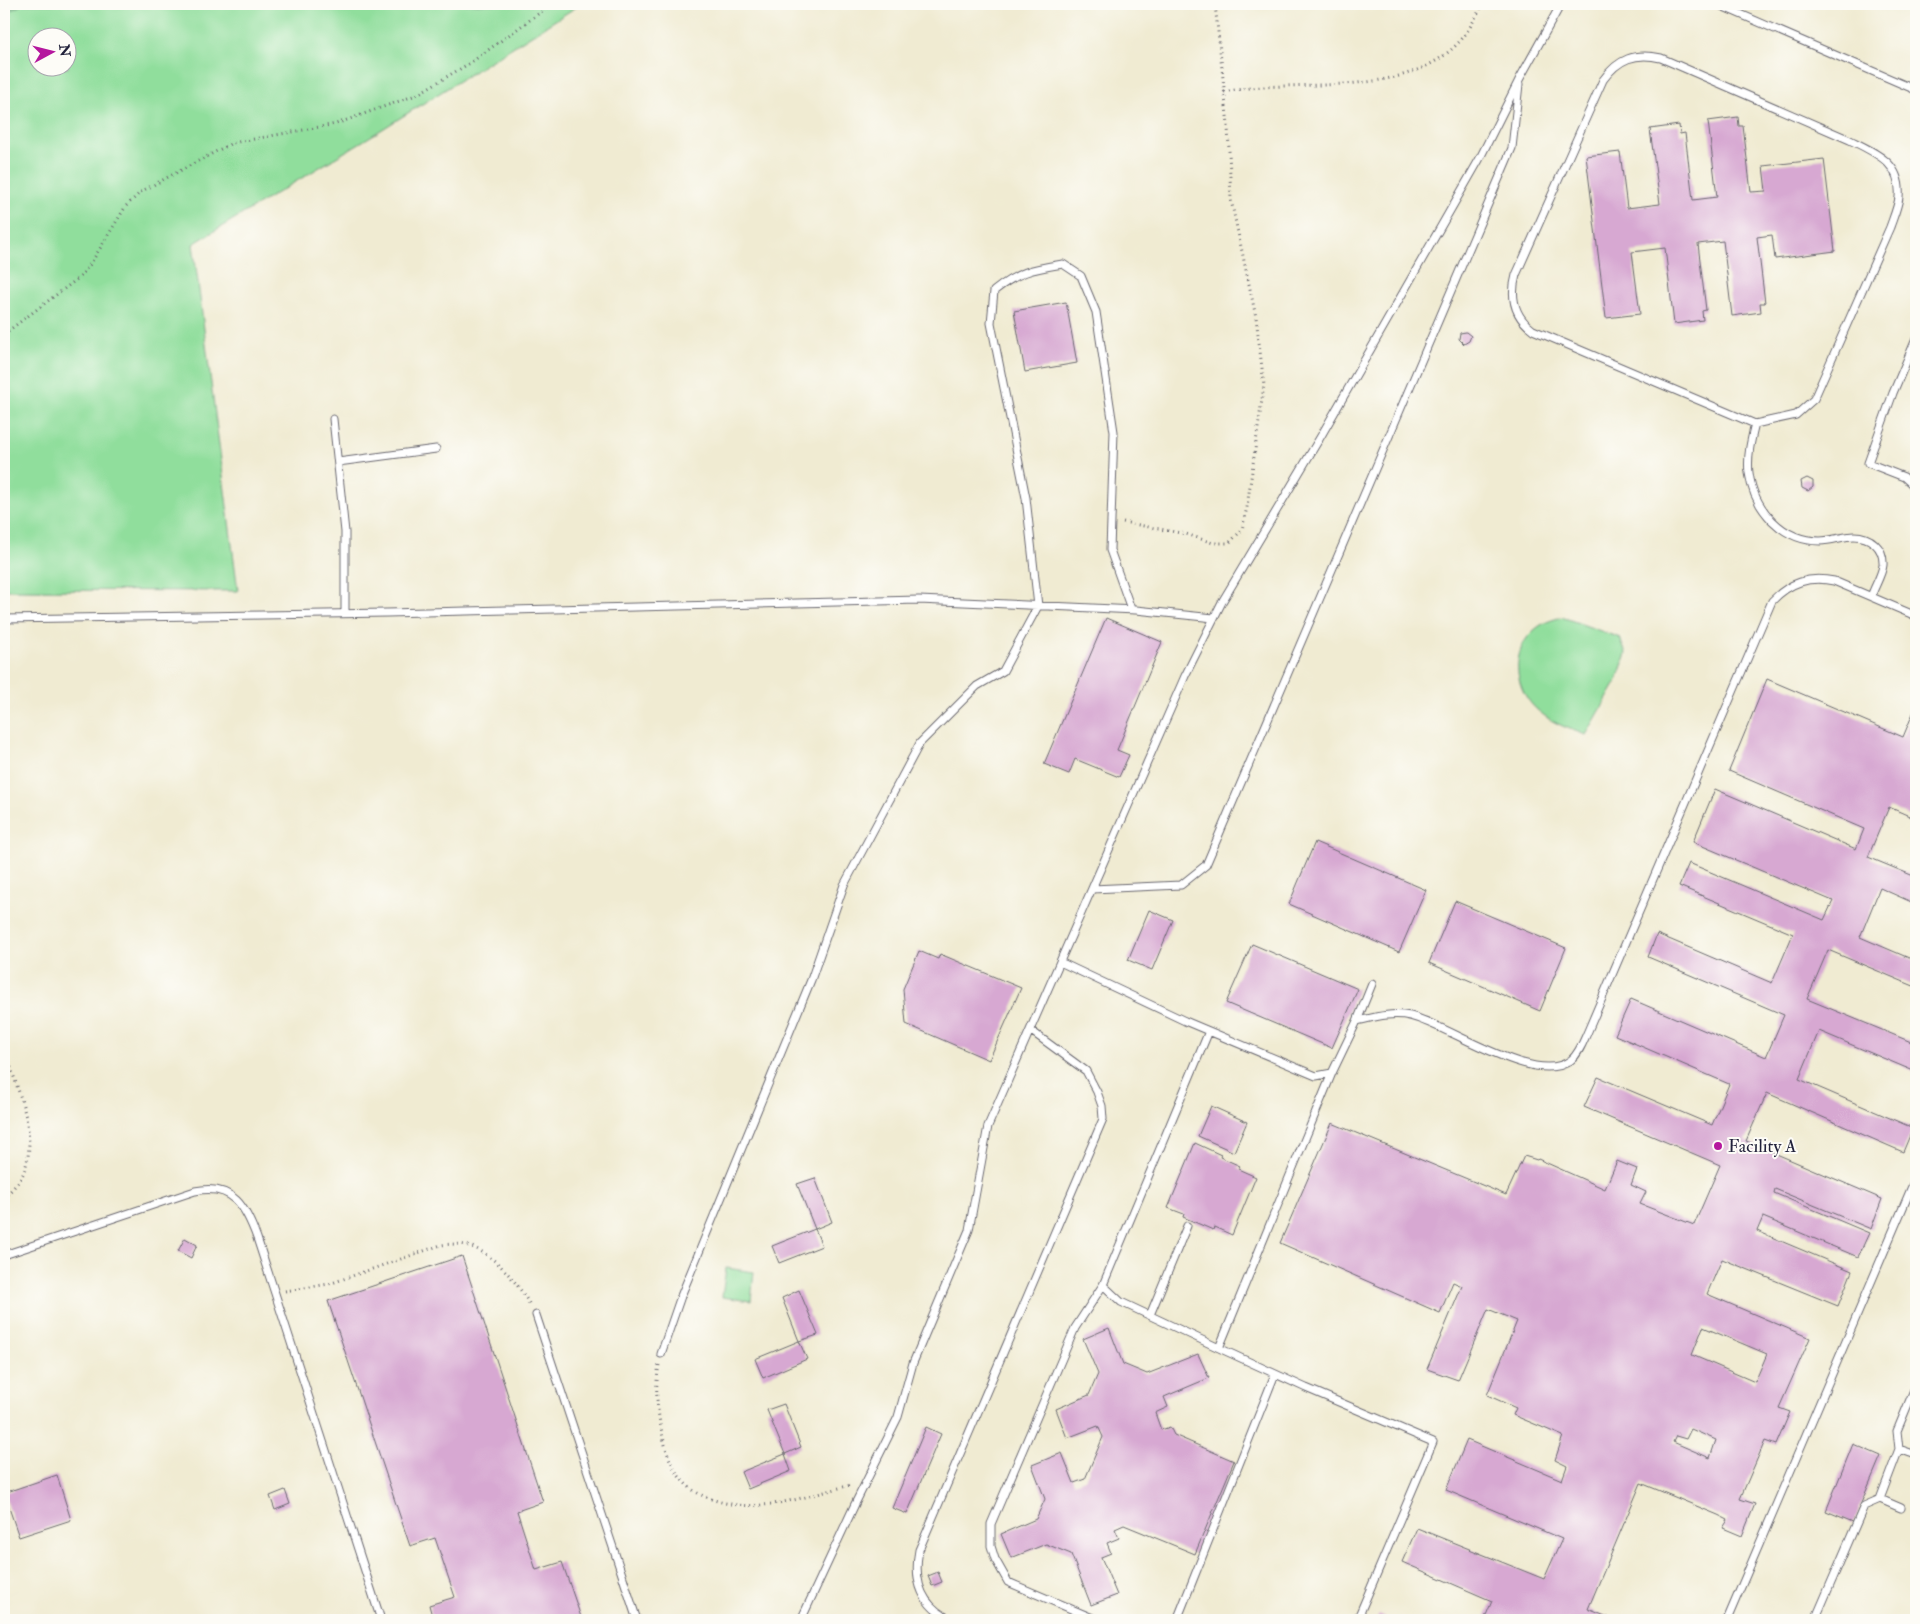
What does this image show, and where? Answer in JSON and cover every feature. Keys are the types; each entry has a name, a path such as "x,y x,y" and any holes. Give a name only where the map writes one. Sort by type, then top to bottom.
{"lane":[{"path":"800,1620 898,1417 913,1364 969,1230 988,1126 1185,676 1222,602 1321,436 1474,168 1520,78 1561,4"},
{"path":"1717,4 1916,90"},
{"path":"1651,56 1660,58 1850,140 1880,155 1892,168 1897,178 1899,198 1890,227 1814,399 1796,415 1756,424 1533,330 1524,324 1513,301 1516,275 1603,80 1613,67 1631,58 1651,56"},
{"path":"1092,889 1181,885 1206,865 1512,148 1520,78"},
{"path":"661,1354 681,1296 811,980 844,885 920,743 977,686 1003,671 1038,606 1026,498 991,323 994,291 1010,278 1031,270 1063,264 1081,276 1096,312 1114,432 1110,550 1131,610"},
{"path":"1916,339 1893,393 1868,463 1904,478 1916,488"},
{"path":"333,418 345,532 346,613"},
{"path":"1756,424 1749,456 1749,473 1753,489 1762,508 1773,523 1786,533 1804,539 1821,541 1853,536 1864,537 1874,541 1881,552 1883,565 1871,597"},
{"path":"338,462 436,449"},
{"path":"1357,1021 1389,1014 1412,1016 1521,1063 1542,1068 1556,1068 1572,1060 1588,1030 1772,600 1792,584 1819,578 1834,581 1916,616"},
{"path":"4,619 919,600 1131,610 1214,618"},
{"path":"1060,962 1144,1003 1316,1076 1332,1073"},
{"path":"1219,1348 1332,1073 1372,984"},
{"path":"952,1620 936,1611 922,1593 916,1569 918,1550 1103,1119 1102,1106 1086,1071 1030,1030"},
{"path":"1098,1620 1008,1582 995,1559 989,1535 990,1524 1075,1328 1103,1285 1209,1031"},
{"path":"1728,1620 1916,1177"},
{"path":"4,1252 196,1191 207,1189 227,1194 243,1206 257,1238 381,1620"},
{"path":"1150,1315 1187,1226"},
{"path":"1103,1285 1121,1302 1275,1374 1433,1442 1357,1620"},
{"path":"536,1315 637,1620"},
{"path":"1177,1620 1275,1374"},
{"path":"1815,1620 1864,1506 1880,1499 1899,1449 1897,1430 1916,1385"},
{"path":"1899,1449 1916,1455"},
{"path":"1880,1499 1900,1508"}],"path":[{"path":"4,334 80,277 91,263 126,206 142,191 232,143 336,124 416,95 470,63 552,4"},
{"path":"1111,520 1186,534 1213,543 1229,543 1242,530 1247,507 1264,385 1256,317 1231,200 1228,125 1215,4"},
{"path":"1224,92 1277,85 1357,82 1406,75 1430,63 1461,40 1483,4"},
{"path":"4,1043 25,1115 30,1148 22,1176 4,1198"},
{"path":"274,1292 329,1284 441,1245 455,1243 471,1246 487,1255 503,1269 521,1290 536,1315"},
{"path":"661,1354 658,1372 658,1408 666,1449 673,1470 686,1485 702,1495 731,1505 762,1505 866,1481"}],"green space":[{"path":"4,4 581,4 381,130 193,244 238,591 4,590"},
{"path":"4,4 20,4 21,5 4,14"},
{"path":"1562,617 1620,638 1626,654 1616,683 1586,735 1557,723 1541,713 1531,704 1524,693 1520,681 1518,669 1519,656 1530,634 1548,621"},
{"path":"726,1268 754,1272 751,1301 722,1297"}],"building":[{"path":"1738,117 1739,126 1743,126 1751,192 1766,191 1763,166 1824,159 1835,251 1775,259 1772,235 1757,237 1765,303 1760,303 1761,312 1732,316 1723,241 1698,244 1706,310 1702,311 1703,320 1674,324 1665,248 1632,252 1640,314 1606,318 1586,156 1620,152 1627,208 1660,204 1650,129 1679,125 1680,134 1685,133 1693,200 1717,197 1708,121"},
{"path":"1066,302 1077,363 1025,372 1014,311"},
{"path":"1466,332 1471,336 1469,341 1464,344 1459,339 1460,333"},
{"path":"1807,478 1813,481 1813,487 1808,491 1802,488 1801,481"},
{"path":"1106,618 1162,642 1117,750 1129,755 1119,777 1075,759 1069,774 1044,764"},
{"name":"Facility A","path":"1767,679 1903,737 1916,706 1916,819 1889,807 1868,857 1916,877 1916,904 1880,888 1860,937 1916,961 1916,987 1828,950 1807,999 1916,1044 1916,1072 1819,1031 1799,1079 1913,1128 1903,1152 1767,1093 1746,1141 1882,1199 1871,1229 1775,1189 1774,1193 1869,1233 1858,1257 1763,1217 1757,1231 1852,1271 1838,1306 1722,1259 1707,1294 1810,1338 1779,1408 1790,1412 1776,1445 1765,1441 1740,1499 1755,1504 1742,1536 1723,1528 1728,1520 1641,1483 1588,1609 1615,1620 1484,1620 1492,1601 1402,1562 1417,1528 1544,1579 1562,1539 1446,1490 1467,1440 1562,1480 1567,1466 1555,1460 1563,1436 1513,1415 1516,1408 1487,1395 1517,1321 1488,1309 1458,1380 1427,1369 1462,1286 1453,1282 1440,1313 1280,1243 1332,1123 1506,1195 1524,1156 1538,1159 1605,1189 1617,1161 1637,1169 1631,1185 1646,1192 1640,1204 1694,1225 1720,1165 1584,1107 1598,1077 1712,1125 1729,1084 1615,1035 1631,999 1766,1057 1784,1015 1648,957 1657,934 1772,983 1793,934 1679,886 1689,863 1824,920 1833,901 1693,842 1715,789 1856,849 1864,829 1729,771","holes":["1703,1327 1767,1354 1755,1382 1692,1355","1691,1429 1716,1440 1710,1458 1673,1442 1676,1436 1686,1439"]},
{"path":"1315,842 1426,890 1399,952 1289,904"},
{"path":"1455,901 1566,948 1540,1011 1429,963"},
{"path":"1149,910 1173,920 1152,970 1128,960"},
{"path":"1252,944 1358,989 1332,1048 1226,1003"},
{"path":"919,951 938,959 940,954 1021,988 989,1060 906,1024 903,989"},
{"path":"1211,1106 1247,1122 1234,1152 1198,1136"},
{"path":"1195,1143 1221,1155 1220,1157 1240,1166 1238,1169 1256,1177 1232,1235 1214,1227 1213,1230 1183,1217 1184,1214 1168,1208"},
{"path":"815,1178 832,1222 815,1229 797,1184"},
{"path":"815,1229 822,1246 779,1263 772,1246"},
{"path":"185,1238 197,1245 191,1258 178,1251"},
{"path":"462,1256 543,1502 517,1511 536,1570 562,1562 582,1620 433,1620 429,1605 455,1597 435,1538 410,1546 328,1301"},
{"path":"799,1290 818,1335 799,1341 782,1298"},
{"path":"1109,1328 1123,1364 1147,1374 1198,1354 1209,1378 1164,1397 1168,1407 1155,1413 1161,1430 1170,1427 1174,1435 1234,1461 1195,1554 1124,1525 1115,1529 1119,1538 1107,1543 1111,1553 1101,1557 1117,1595 1091,1605 1071,1554 1046,1544 1011,1558 1001,1534 1036,1519 1045,1499 1032,1465 1062,1453 1074,1483 1085,1479 1103,1437 1098,1426 1067,1438 1056,1409 1089,1395 1098,1374 1083,1339"},
{"path":"799,1341 807,1359 763,1378 755,1359"},
{"path":"784,1404 801,1447 785,1454 767,1410"},
{"path":"926,1427 941,1434 907,1514 892,1508"},
{"path":"1853,1444 1881,1456 1853,1522 1826,1511"},
{"path":"785,1454 791,1471 748,1489 741,1472"},
{"path":"57,1475 71,1520 19,1537 4,1493"},
{"path":"285,1490 290,1504 275,1510 270,1496"},
{"path":"938,1572 942,1582 932,1586 928,1576"},
{"path":"1379,1615 1390,1620 1376,1620"}],"place":[{"name":"Facility A","path":"1718,1146"}]}
